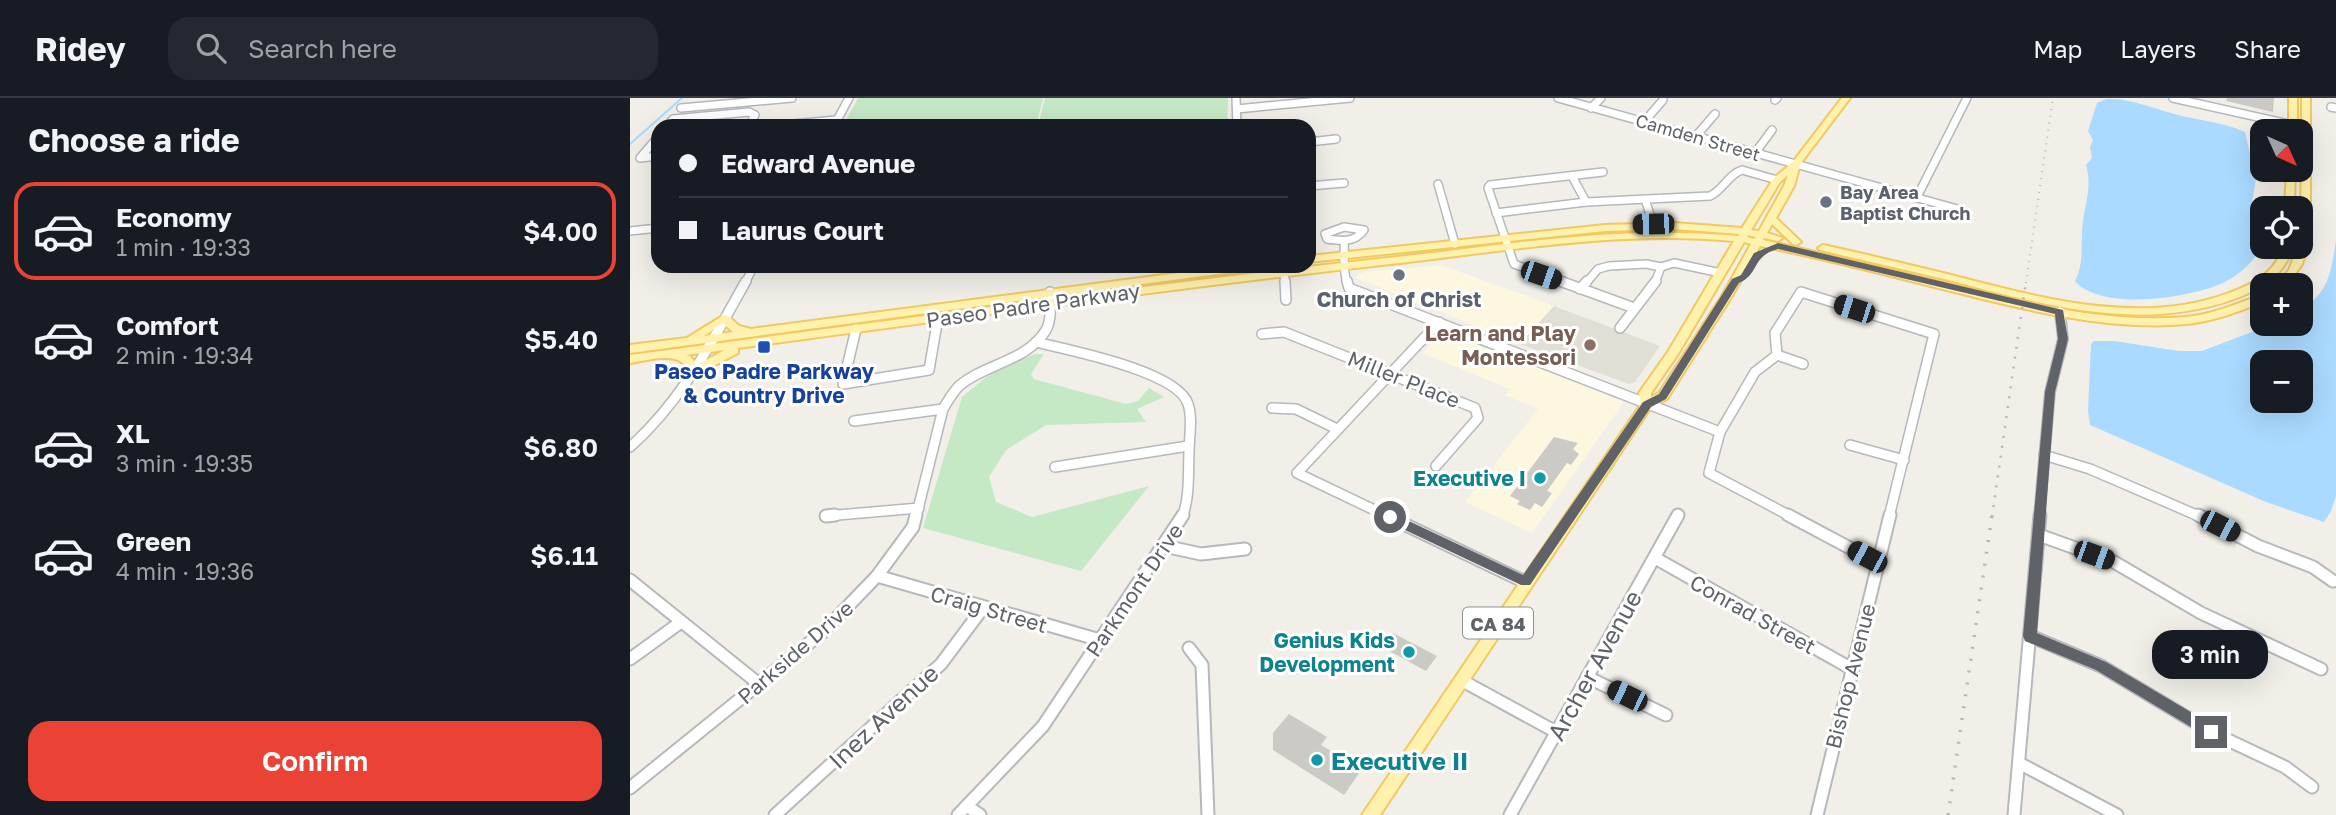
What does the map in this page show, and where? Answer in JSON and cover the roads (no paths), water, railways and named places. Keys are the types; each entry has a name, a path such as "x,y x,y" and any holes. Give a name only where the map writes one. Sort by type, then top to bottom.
{"main road":[{"name":"CA 84","path":"1647,404 1645,393 1777,180 1796,164 1846,98"},
{"path":"2293,98 2293,119"},
{"path":"2292,273 2302,255 2305,238 2306,98"},
{"name":"CA 84","path":"1370,815 1647,404 1663,396 1735,281 1789,186 1796,164"},
{"path":"1770,217 1796,242"},
{"name":"Paseo Padre Parkway","path":"1316,266 1455,244 1506,243 1593,227 1653,224 1796,242 2057,304 2129,311 2192,308 2237,296 2265,281 2277,270 2282,259"},
{"name":"Paseo Padre Parkway","path":"1316,259 1343,261 1506,243 1636,233 1743,235"},
{"name":"Paseo Padre Parkway","path":"1758,238 1778,246 2060,312 2109,319 2170,320 2223,314 2250,305"},
{"path":"1735,281 1745,277 1757,255 1778,246"},
{"name":"Paseo Padre Parkway","path":"630,359 672,349 1218,273"},
{"name":"Paseo Padre Parkway","path":"752,339 856,330 1050,298"},
{"path":"724,318 735,329 752,339 695,372 686,359 672,349 724,318"},
{"name":"Paseo Padre Parkway","path":"630,349 672,349"}],"street":[{"path":"681,108 792,98"},
{"path":"837,119 849,98"},
{"path":"1236,98 1237,119"},
{"path":"1237,109 1350,98"},
{"name":"Camden Street","path":"1558,98 1961,210"},
{"path":"1591,108 1601,98"},
{"path":"1917,197 1967,98"},
{"path":"2173,98 2208,102 2264,119"},
{"path":"1644,122 1663,100"},
{"path":"673,119 749,112 755,115 753,119"},
{"path":"1696,136 1715,114"},
{"path":"1755,153 1772,130"},
{"path":"1316,141 1336,139"},
{"path":"651,145 640,158 651,157"},
{"path":"1496,213 1586,202 1710,196 1718,192 1737,171 1777,180"},
{"path":"1603,172 1487,186 1514,264 1521,269 1634,308"},
{"path":"1573,176 1586,202"},
{"path":"1316,185 1344,183"},
{"path":"1438,184 1455,244"},
{"path":"1645,199 1653,224"},
{"path":"630,231 651,229"},
{"path":"1344,241 1343,261 1349,288 1720,432"},
{"path":"1580,289 1598,269 1646,264 1661,267 1667,264 1687,264 1721,273"},
{"path":"1620,328 1657,280 1661,267"},
{"path":"630,447 659,421 685,390 750,273"},
{"path":"1284,273 1286,300"},
{"name":"Bishop Avenue","path":"1777,355 1775,333 1801,292 1934,334 1816,815"},
{"path":"1036,342 1046,332 1050,298"},
{"path":"2014,815 2050,392 2063,339 2060,312"},
{"path":"856,330 843,384 929,370 937,318"},
{"path":"1439,322 1297,473 1525,582"},
{"name":"Miller Place","path":"1262,334 1284,332 1475,408 1478,418 1436,466"},
{"name":"Parkside Drive","path":"630,788 824,631 877,576 913,527 943,408 952,394 971,377 1036,342"},
{"name":"Parkmont Drive","path":"962,810 1043,726 1184,514 1187,495 1189,404 1181,390 1144,372 1036,342"},
{"path":"1803,364 1777,355 1755,372 1720,432 1709,473 1878,563"},
{"path":"854,421 943,408"},
{"path":"1272,408 1296,409 1337,429"},
{"path":"1850,445 1904,460"},
{"path":"1055,467 1188,446"},
{"path":"2044,455 2090,469 2182,506 2258,546 2313,568 2333,581"},
{"path":"826,516 919,508"},
{"name":"Archer Avenue","path":"1510,815 1678,515"},
{"path":"2039,535 2114,562 2201,613 2321,669"},
{"path":"1164,546 1201,554 1245,549"},
{"name":"Conrad Street","path":"1655,558 1852,669"},
{"name":"Craig Street","path":"877,576 1100,640"},
{"path":"630,580 759,684"},
{"name":"Inez Avenue","path":"775,815 941,664 982,608"},
{"path":"630,659 681,622"},
{"path":"2030,636 2101,666 2211,732 2285,767 2312,787"},
{"path":"1189,648 1202,665 1208,815"},
{"path":"1587,677 1666,715"},
{"path":"1461,680 1556,732"},
{"path":"2020,763 2117,815"},
{"path":"962,810 980,815"}],"water":[{"path":"2106,99 2117,99 2138,103 2245,132 2250,153 2250,182 2255,182 2253,196 2250,196 2250,259 2253,259 2249,264 2225,282 2170,297 2126,299 2105,296 2088,291 2075,281 2080,266 2088,193 2086,165 2092,158 2090,147 2093,140 2088,131 2097,103"},
{"path":"2336,240 2336,496 2324,522 2266,502 2090,425 2088,411 2091,344 2094,341 2114,341 2179,351 2202,351 2250,333 2250,336 2313,336 2313,300 2323,288 2331,270"}],"waterway":[{"path":"658,119 682,98"},
{"path":"630,144 651,125"}],"railway":[{"path":"2026,283 2053,98"},
{"path":"1992,517 2026,281"},
{"path":"1948,815 1992,515"}],"place":[{"name":"Bay Area Baptist Church","path":"1826,202"},
{"name":"Church of Christ","path":"1399,275"},
{"name":"Learn and Play Montessori","path":"1590,345"},
{"name":"Paseo Padre Parkway & Country Drive","path":"764,347"},
{"name":"Executive I","path":"1540,478"},
{"name":"Genius Kids Development","path":"1409,652"},
{"name":"Executive II","path":"1317,760"}]}
